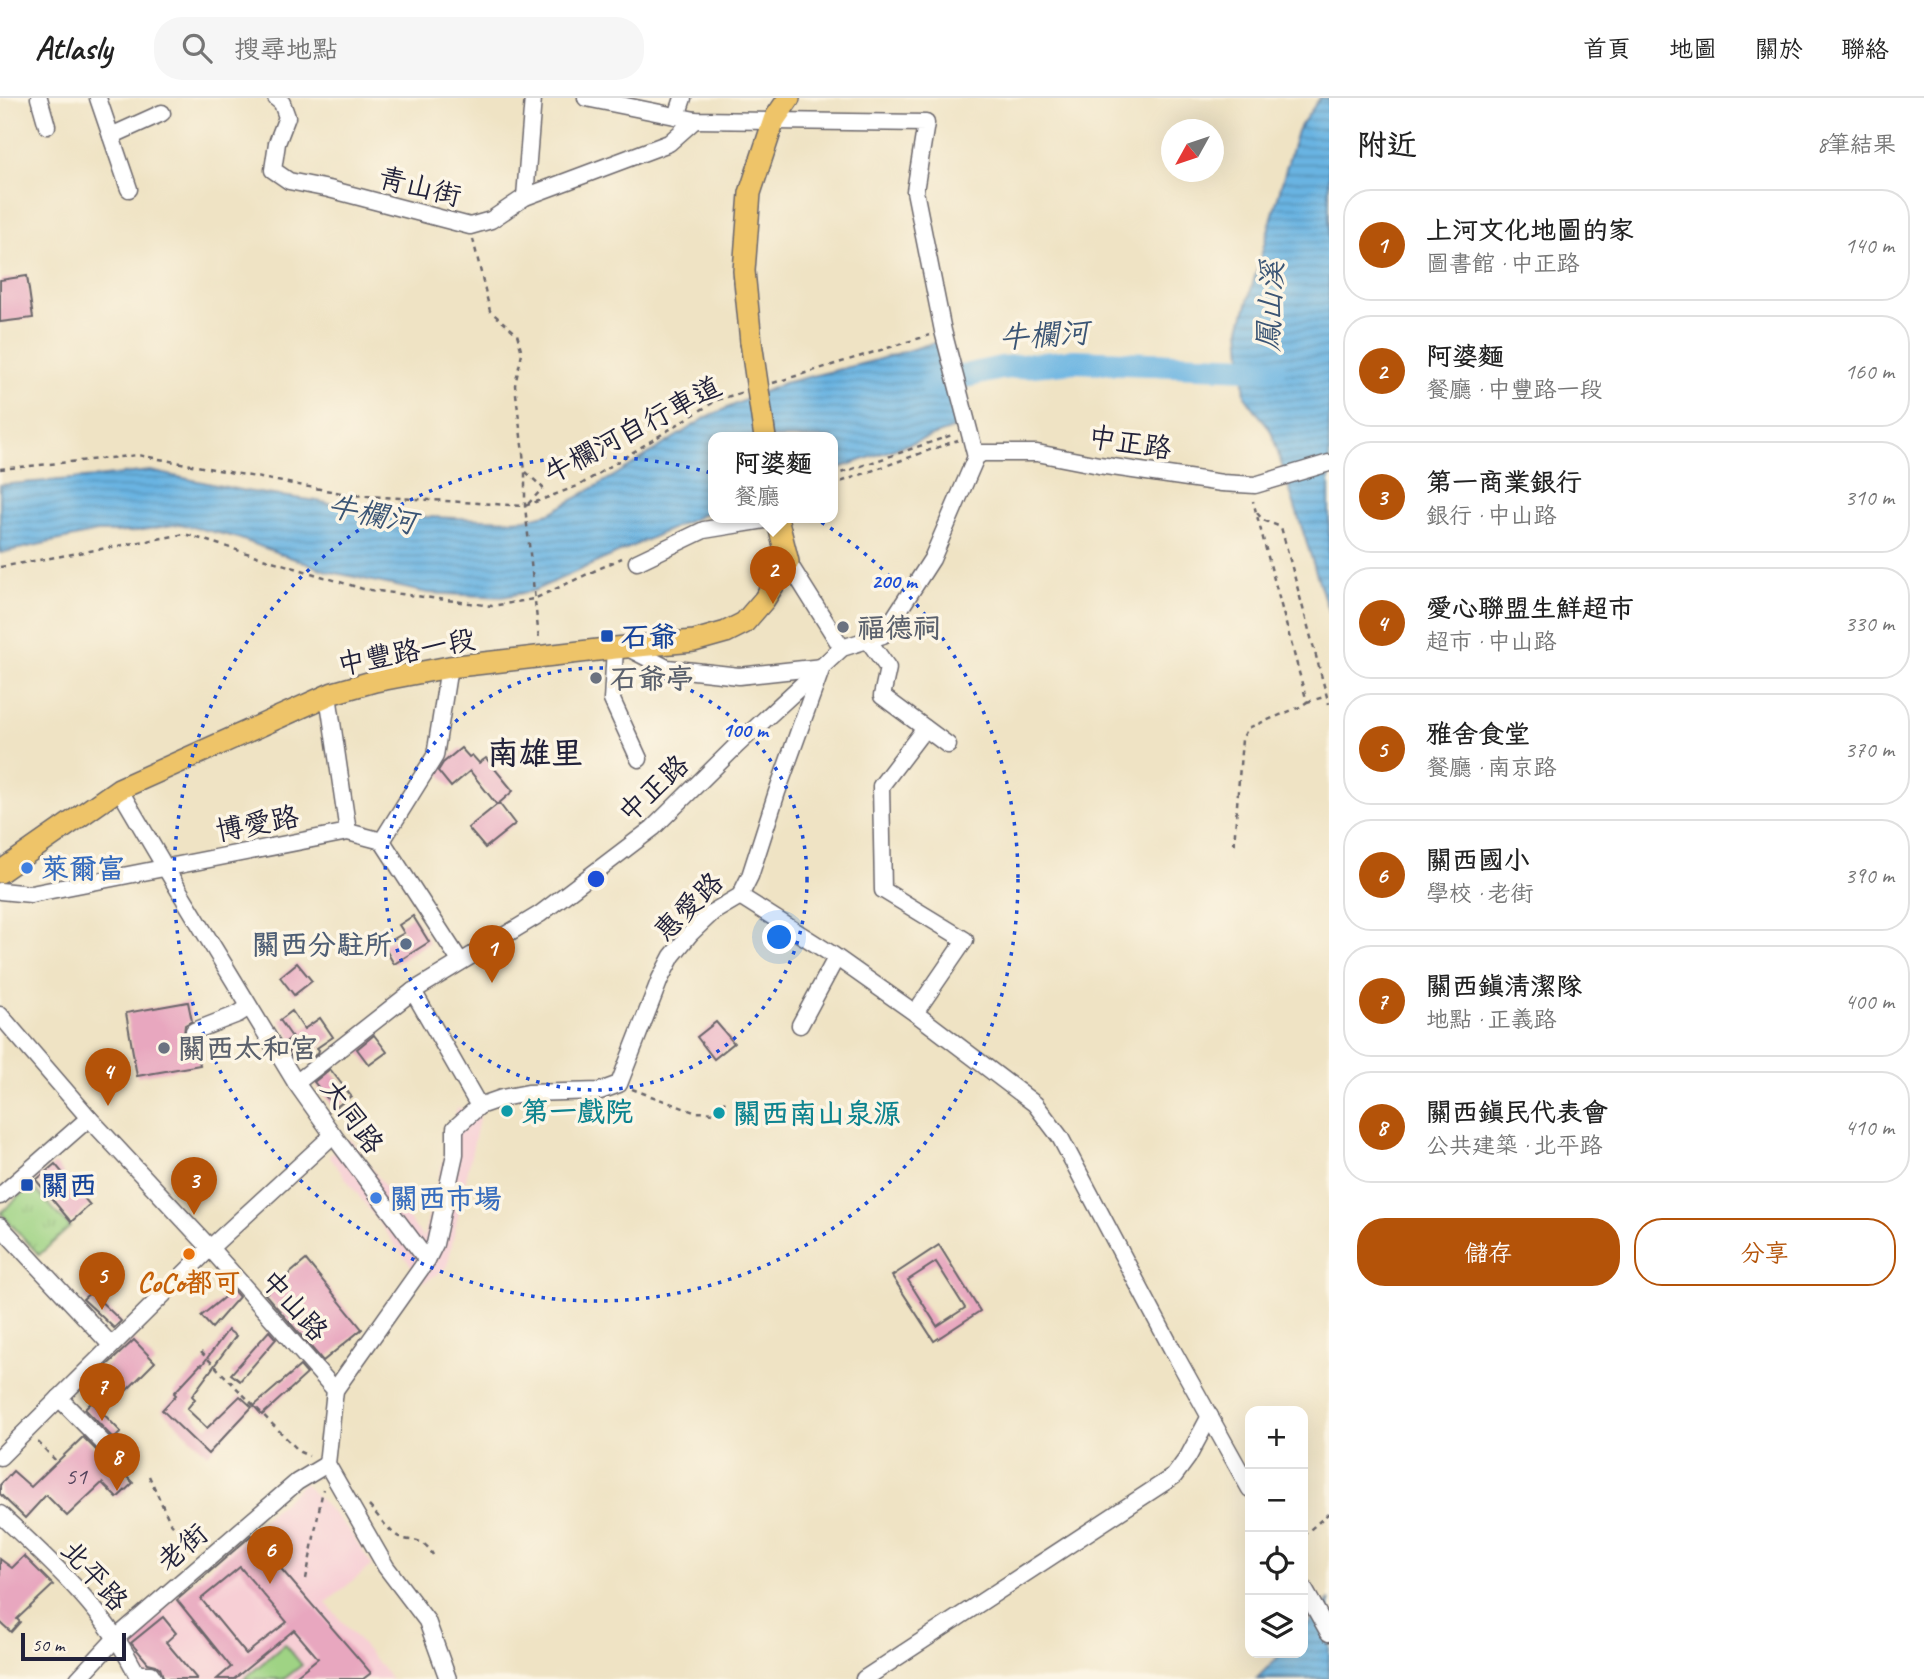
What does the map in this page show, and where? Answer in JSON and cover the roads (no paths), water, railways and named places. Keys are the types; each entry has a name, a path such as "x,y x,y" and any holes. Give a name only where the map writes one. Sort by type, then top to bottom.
{"main road":[{"path":"764,432 744,271 747,220 750,193 774,120 789,98"},
{"path":"778,523 788,562"},
{"name":"中豐路一段","path":"0,872 119,789 328,695 375,681 449,667 694,640 726,632 744,622 764,600 788,562"}],"street":[{"path":"38,98 47,126"},
{"path":"98,98 129,189"},
{"name":"青山街","path":"276,98 282,103 287,117 277,143 273,170 289,181 470,226 491,220 525,197 668,143 695,120"},
{"path":"525,197 533,98"},
{"path":"586,98 695,120 926,123 915,191 943,331 976,457"},
{"path":"677,116 683,98"},
{"path":"111,136 162,113"},
{"name":"中正路","path":"296,1083 413,991 540,914 653,828 737,745 842,649 883,635 932,559 976,457 982,453 1037,453 1099,465 1222,483 1255,485 1329,463"},
{"path":"633,558 704,530 747,523"},
{"path":"788,562 842,649"},
{"path":"868,640 888,668 881,696 948,745"},
{"path":"639,760 612,700 621,647 667,668 739,676 822,667"},
{"path":"449,667 435,756 382,841 460,961"},
{"name":"惠愛路","path":"478,1106 528,1093 600,1091 619,1084 672,956 713,912 740,895 750,876 822,667"},
{"path":"328,695 348,832"},
{"path":"915,1013 965,940 883,890 881,786 925,728"},
{"name":"大同路","path":"119,789 296,1083 427,1260"},
{"name":"博愛路","path":"0,891 31,894 348,832 382,841"},
{"path":"740,895 915,1013 1035,1104 1060,1138 1245,1480"},
{"path":"800,1025 836,958"},
{"path":"413,991 478,1106 455,1128 455,1154 435,1244 427,1260 335,1390 327,1464 386,1567 427,1621 448,1679"},
{"path":"194,1031 249,1007"},
{"name":"中山路","path":"0,1016 335,1390"},
{"path":"0,1196 89,1118"},
{"path":"0,1457 209,1248 333,1135"},
{"path":"0,1226 111,1345"},
{"path":"59,1398 126,1466"},
{"path":"864,1679 1174,1476 1188,1457 1210,1416"},
{"name":"老街","path":"78,1679 116,1638 297,1482 327,1464"},
{"name":"北平路","path":"0,1514 73,1586 116,1638 138,1677"},
{"path":"1308,1595 1329,1633"},
{"path":"138,1677 151,1674 154,1679"}],"water":[{"name":"鳳山溪","path":"1320,98 1329,98 1329,613 1271,431 1245,396 1240,328 1297,131"},
{"name":"牛欄河","path":"943,340 964,425 838,468 838,432 708,432 708,512 533,591 502,597 428,593 327,571 235,537 180,524 130,532 97,532 0,553 0,485 150,471 245,491 398,516 526,519 550,513 707,417 784,383"},
{"path":"1329,1600 1329,1679 1256,1679 1277,1658 1308,1658 1308,1624"}],"waterway":[{"name":"牛欄河","path":"932,385 1001,368 1074,361 1274,369"}],"place":[{"name":"阿婆麵","path":"773,604"},
{"name":"福德祠","path":"843,627"},
{"name":"石爺","path":"607,636"},
{"name":"石爺亭","path":"596,678"},
{"name":"萊爾富","path":"27,868"},
{"name":"關西分駐所","path":"406,944"},
{"name":"上河文化地圖的家","path":"492,983"},
{"name":"關西太和宮","path":"164,1048"},
{"name":"愛心聯盟生鮮超市","path":"108,1106"},
{"name":"第一戲院","path":"507,1111"},
{"name":"關西南山泉源","path":"719,1113"},
{"name":"關西","path":"27,1185"},
{"name":"關西市場","path":"376,1198"},
{"name":"第一商業銀行","path":"194,1215"},
{"name":"CoCo都可","path":"189,1254"},
{"name":"雅舍食堂","path":"102,1310"},
{"name":"關西鎮清潔隊","path":"102,1421"},
{"name":"關西鎮民代表會","path":"117,1491"},
{"name":"關西國小","path":"270,1584"}],"district":[{"name":"南雄里","path":"535,753"}]}
